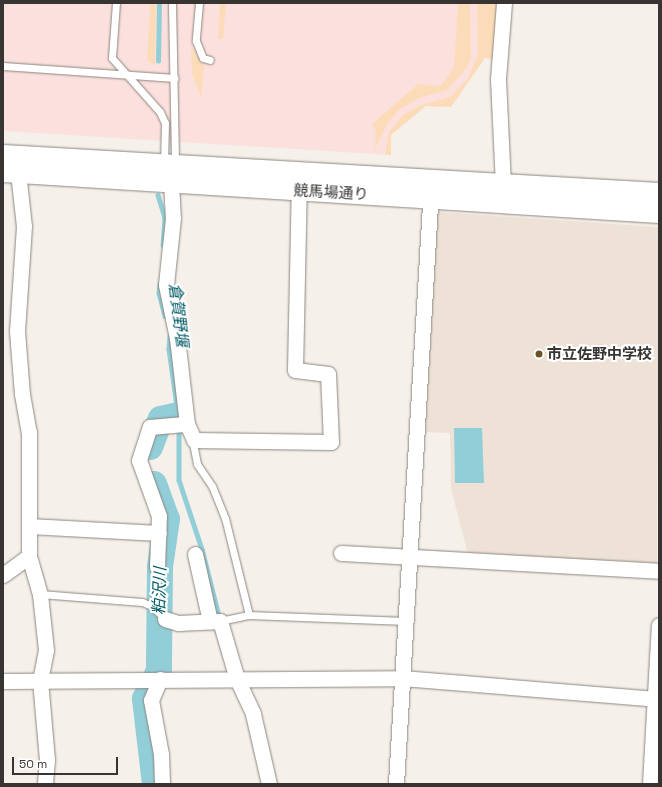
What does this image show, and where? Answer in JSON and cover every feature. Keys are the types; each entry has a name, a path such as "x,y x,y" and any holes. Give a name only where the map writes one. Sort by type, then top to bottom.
{"street":[{"path":"503,185 498,79 504,3"},
{"path":"10,164 24,226 10,331 29,432 28,556 40,594 46,650 40,680 47,760 45,784"},
{"name":"競馬場通り","path":"10,164 170,171 299,182 431,189 659,212"},
{"path":"170,171 173,218 166,285 177,338 190,430 194,440 331,442 328,374 295,370 299,182"},
{"name":"競馬場通り","path":"431,189 503,185 659,193"},
{"path":"396,784 431,189"},
{"path":"157,567 159,516 139,460 150,427 190,430"},
{"path":"29,526 159,533"},
{"path":"341,553 410,555 659,571"},
{"path":"196,554 215,621 237,679 253,714 269,784"},
{"path":"3,574 28,556"},
{"path":"165,619 178,623 215,621"},
{"path":"650,784 657,699 659,625"},
{"path":"3,681 402,678 657,699"},
{"path":"160,680 151,700 161,754 162,784"}],"lane":[{"path":"116,3 112,58 129,75 160,112 165,123 170,171"},
{"path":"170,171 175,78 172,3"},
{"path":"199,3 196,41 203,58 210,60"},
{"path":"3,66 175,78"},
{"path":"190,430 197,464 212,486 225,518 249,615"},
{"path":"154,608 157,567"},
{"path":"40,594 142,602 154,608 165,619"},
{"path":"215,621 249,615 406,621"}],"shaded area":[{"path":"3,3 501,3 496,59 485,58 451,107 426,106 391,135 391,155 3,131"},
{"path":"150,3 156,3 155,65 147,61"},
{"path":"220,3 226,3 223,39 218,39"},
{"path":"458,3 470,3 471,58 466,69 447,90 419,98 400,109 387,124 375,149 376,131 372,124 418,84 441,86 454,68"},
{"path":"477,3 501,3 496,59 485,58 451,107 426,106 391,135 391,155 385,154 389,132 403,115 421,105 450,97 468,79 478,54"},
{"path":"191,47 204,66 201,98 192,73"},
{"path":"437,212 659,227 657,567 468,555 451,488 450,433 425,432"}],"water":[{"path":"454,428 482,428 484,483 455,483"}],"waterway":[{"name":"倉賀野堰","path":"158,61 159,3"},
{"name":"倉賀野堰","path":"158,195 165,218 163,245"},
{"name":"倉賀野堰","path":"160,284 159,293 165,316"},
{"name":"倉賀野堰","path":"170,336 169,349 177,406"},
{"name":"粕沢川","path":"150,447 161,419 179,415"},
{"path":"179,428 179,480 202,549 219,616"},
{"name":"粕沢川","path":"154,484 167,519 160,567 159,671 145,699 155,784"}],"place":[{"name":"市立佐野中学校","path":"539,354"}]}
